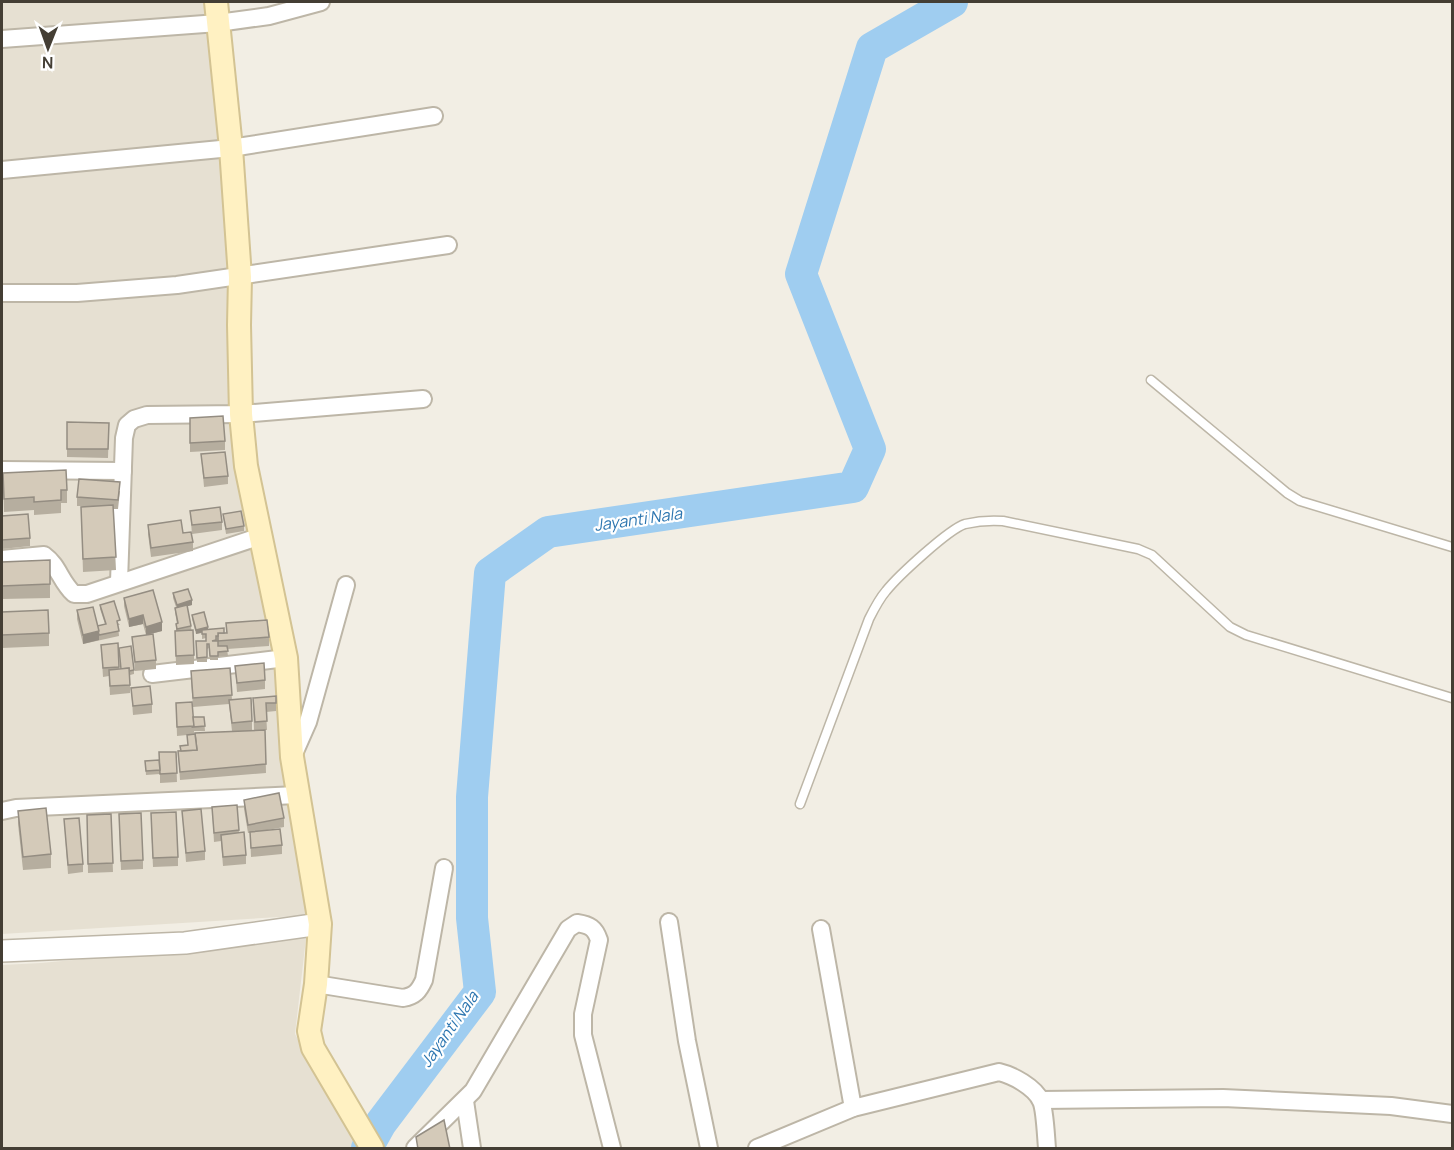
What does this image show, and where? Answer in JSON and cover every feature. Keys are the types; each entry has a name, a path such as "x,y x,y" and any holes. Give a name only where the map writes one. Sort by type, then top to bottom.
{"main road":[{"path":"217,12 231,148 240,277 241,414 246,466 286,658 292,757 320,924 316,984 309,1031 313,1048 372,1149"}],"street":[{"path":"2,39 217,12 269,16 321,2"},
{"path":"2,170 231,148 434,116"},
{"path":"2,293 77,294 240,277 447,245"},
{"path":"119,582 127,424 135,419 147,416 241,414 423,399"},
{"path":"2,470 123,471"},
{"path":"2,559 44,555 53,562 64,584 74,594 87,594 261,536"},
{"path":"292,757 308,723 346,585"},
{"path":"152,674 286,658"},
{"path":"2,811 16,808 297,795"},
{"path":"316,984 403,998 413,996 420,989 424,980 444,868"},
{"path":"669,922 687,1041 709,1149"},
{"path":"415,1149 473,1091 568,929 577,923 589,925 596,931 599,940 583,1014 583,1035 612,1149"},
{"path":"2,951 185,942 320,924"},
{"path":"821,929 853,1108"},
{"path":"757,1149 853,1108 999,1072 1022,1081 1041,1100 1047,1149"},
{"path":"1041,1100 1223,1098 1391,1106 1452,1114"},
{"path":"465,1101 472,1149"}],"lane":[{"path":"1151,380 1287,493 1300,501 1452,547"},
{"path":"800,804 877,603 886,591 948,534 963,525 984,520 1003,521 1138,549 1152,555 1230,627 1246,635 1452,698"}],"shaded area":[{"path":"2,2 207,2 249,454 313,915 2,934"},
{"path":"306,938 295,1034 357,1148 2,1148 2,965"}],"building":[{"path":"223,416 225,441 190,443 190,418"},
{"path":"67,422 109,423 108,449 67,449"},
{"path":"225,452 228,476 204,478 201,454"},
{"path":"66,470 67,490 61,490 61,500 34,502 34,497 4,499 3,473"},
{"path":"79,479 120,482 118,500 77,497"},
{"path":"113,505 116,557 83,559 81,507"},
{"path":"220,507 222,522 192,525 190,511"},
{"path":"241,511 244,526 226,529 223,514"},
{"path":"28,514 30,538 2,540 2,516"},
{"path":"181,520 183,533 191,532 193,542 151,548 148,525"},
{"path":"50,560 50,584 2,586 2,562"},
{"path":"188,589 192,600 177,605 173,593"},
{"path":"153,590 162,622 146,627 143,615 129,619 124,598"},
{"path":"114,601 120,620 117,621 119,631 99,635 97,626 106,624 100,605"},
{"path":"187,605 191,626 177,629 175,608"},
{"path":"93,607 99,631 83,635 77,610"},
{"path":"48,610 49,633 2,635 2,612"},
{"path":"204,612 208,627 196,630 192,615"},
{"path":"267,620 269,637 218,641 218,633 227,633 226,623"},
{"path":"224,628 224,633 218,633 216,640 212,641 218,641 218,646 227,646 228,651 218,652 218,656 210,656 209,644 207,644 207,657 197,658 196,641 206,641 206,634 202,634 202,630"},
{"path":"193,630 194,655 176,656 175,631"},
{"path":"153,634 156,660 135,662 132,637"},
{"path":"118,643 119,667 103,668 101,645"},
{"path":"131,646 134,670 121,669 119,648"},
{"path":"264,663 265,680 237,683 235,666"},
{"path":"129,668 130,685 110,686 109,670"},
{"path":"230,668 232,695 193,698 191,671"},
{"path":"150,686 152,704 133,706 131,688"},
{"path":"276,696 276,703 266,703 267,721 255,722 253,698"},
{"path":"251,698 252,721 232,723 229,700"},
{"path":"192,702 194,726 177,727 176,703"},
{"path":"193,717 204,717 205,726 193,727"},
{"path":"265,730 266,764 180,772 178,751 197,750 195,733"},
{"path":"195,734 197,750 181,751 180,746 188,745 187,735"},
{"path":"159,752 176,752 177,773 160,774"},
{"path":"159,760 160,770 146,771 145,761"},
{"path":"279,793 284,818 248,825 244,800"},
{"path":"237,805 239,830 214,833 212,807"},
{"path":"46,808 51,854 23,857 18,811"},
{"path":"201,809 205,851 186,853 182,811"},
{"path":"176,812 178,857 153,858 151,813"},
{"path":"141,813 143,860 121,861 119,814"},
{"path":"111,814 113,863 88,864 87,815"},
{"path":"79,818 83,864 68,865 64,819"},
{"path":"280,829 282,845 251,848 250,832"},
{"path":"244,832 246,855 223,857 221,835"},
{"path":"444,1120 450,1149 418,1149 416,1137"}],"waterway":[{"name":"Jayanti Nala","path":"367,1148 381,1123 480,992 472,918 472,797 490,573 548,532 853,487 870,449 801,274 872,48 952,2"}]}
